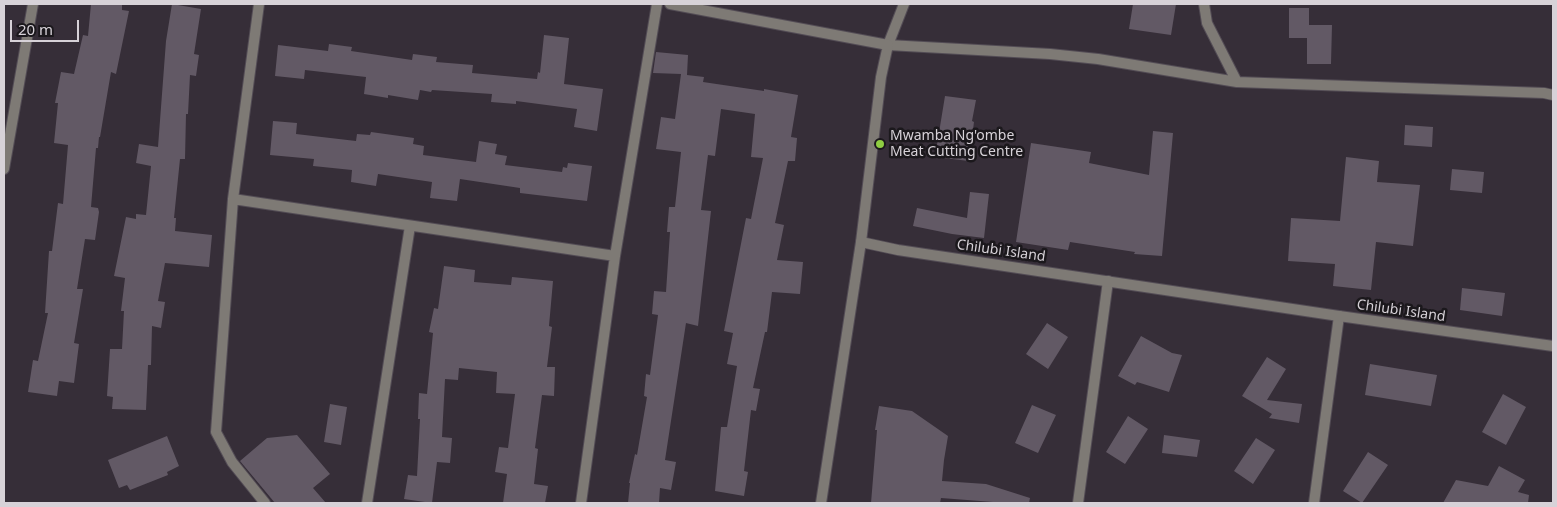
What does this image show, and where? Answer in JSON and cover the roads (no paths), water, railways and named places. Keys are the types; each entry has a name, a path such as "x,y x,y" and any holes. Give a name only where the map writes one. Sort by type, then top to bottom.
{"street":[{"path":"4,169 33,4"},
{"path":"259,4 233,199 216,432 232,462 264,503"},
{"path":"581,503 615,256 657,4"},
{"path":"670,4 888,45 1040,53 1079,57 1237,82 1544,93 1553,95"},
{"path":"822,503 861,242 881,76 888,45 904,4"},
{"path":"1204,4 1207,23 1237,82"},
{"path":"233,199 615,256"},
{"path":"367,503 410,226"},
{"name":"Chilubi Island","path":"861,242 898,250 1553,346"},
{"path":"1078,503 1108,281"},
{"path":"1314,503 1339,316"}],"place":[{"name":"Mwamba Ng'ombe Meat Cutting Centre","path":"880,144"}]}
